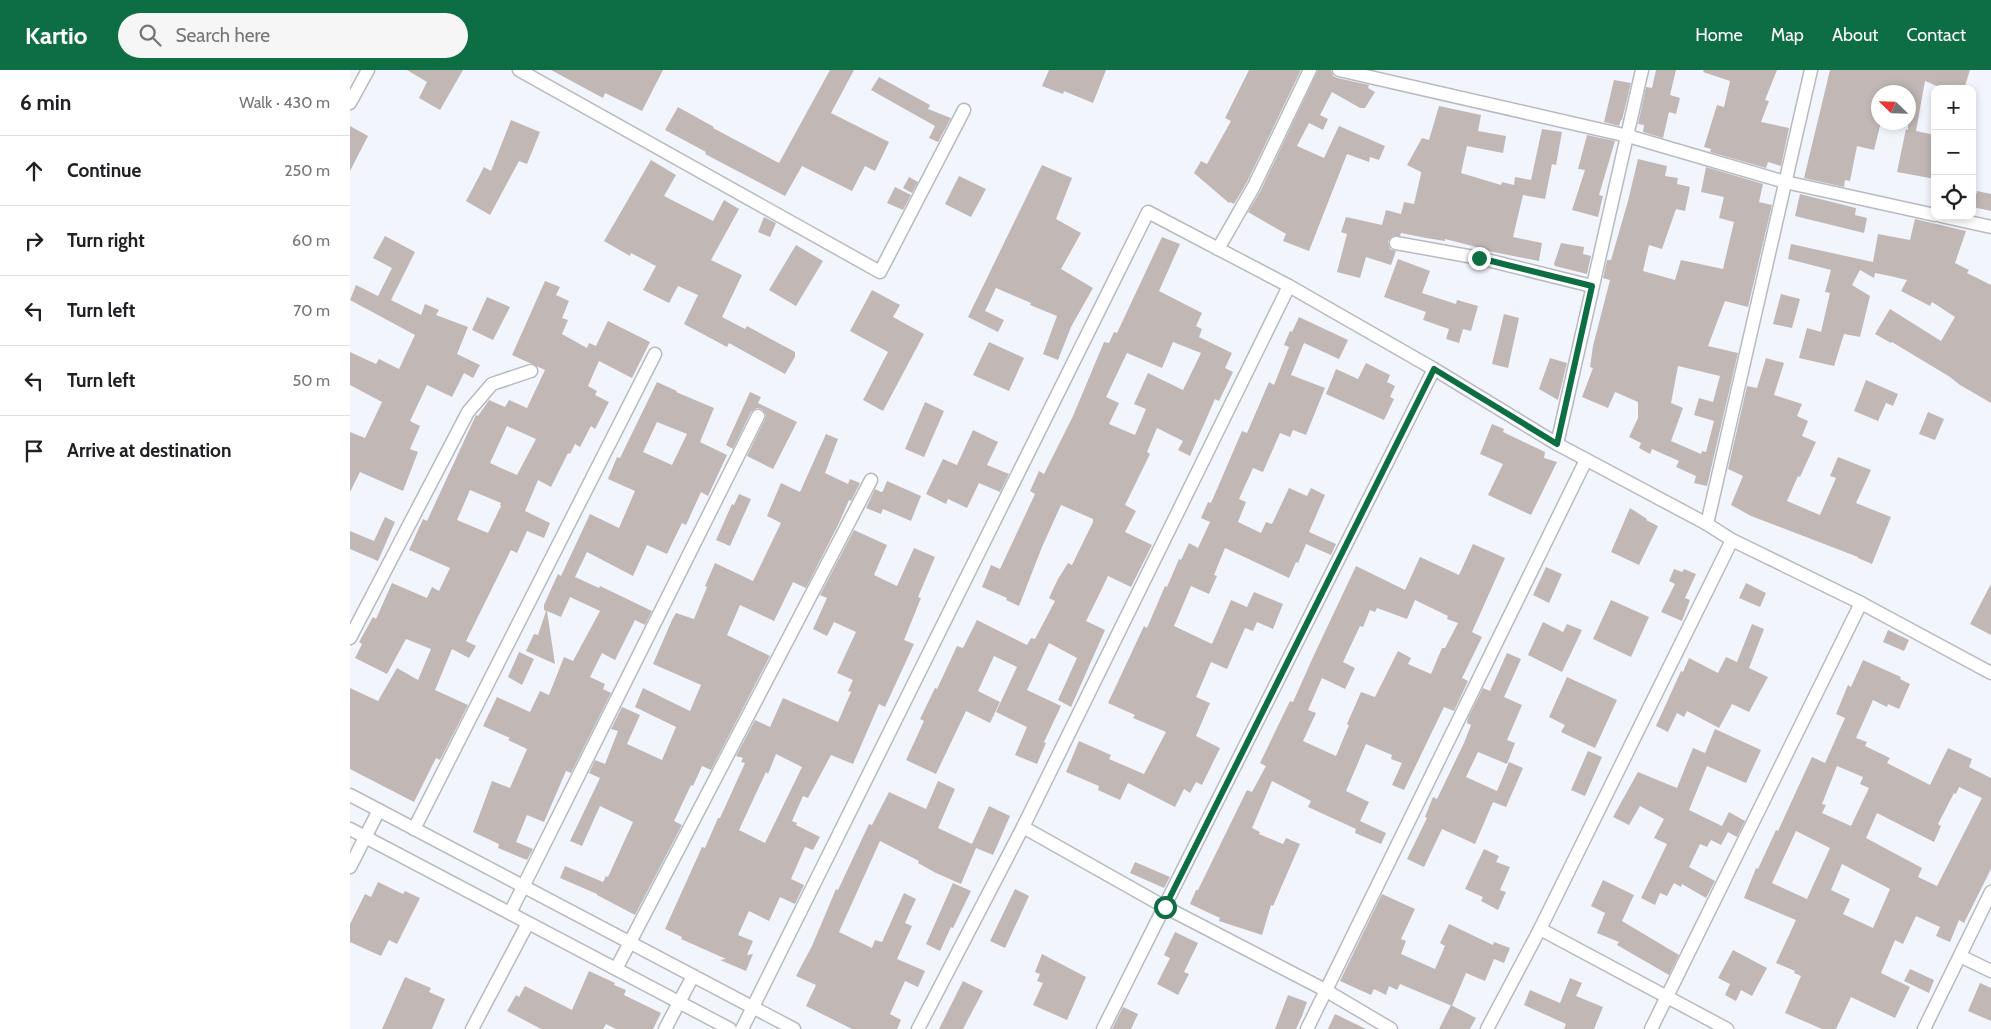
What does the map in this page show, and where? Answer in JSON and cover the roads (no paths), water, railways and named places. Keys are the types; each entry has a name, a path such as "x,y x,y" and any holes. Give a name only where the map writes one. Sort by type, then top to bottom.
{"street":[{"path":"350,102 368,70"},
{"path":"520,70 880,272 964,110"},
{"path":"1218,249 1254,186 1310,70"},
{"path":"1339,70 1628,136 1786,182 1931,214"},
{"path":"1557,444 1642,70"},
{"path":"1707,524 1811,70"},
{"path":"742,1029 1148,212 1289,286 1434,369 1557,444 1707,524 1732,540 1861,603 1991,673"},
{"path":"1959,220 1991,227"},
{"path":"1396,243 1479,258 1592,286"},
{"path":"918,1029 1023,827 1289,286"},
{"path":"414,829 655,354"},
{"path":"1103,1029 1434,369"},
{"path":"350,638 468,412 492,384 522,372 531,371"},
{"path":"510,913 758,416"},
{"path":"1306,1029 1586,460"},
{"path":"616,969 871,480"},
{"path":"1487,1029 1540,929 1732,540"},
{"path":"1651,1029 1861,603"},
{"path":"350,795 794,1029"},
{"path":"350,867 379,810"},
{"path":"1023,827 1165,907 1326,990 1391,1029"},
{"path":"350,829 730,1029"},
{"path":"1924,1029 1991,892"},
{"path":"472,1029 528,923"},
{"path":"1540,929 1727,1029"},
{"path":"1960,956 1991,971"},
{"path":"665,1029 693,976"}]}
